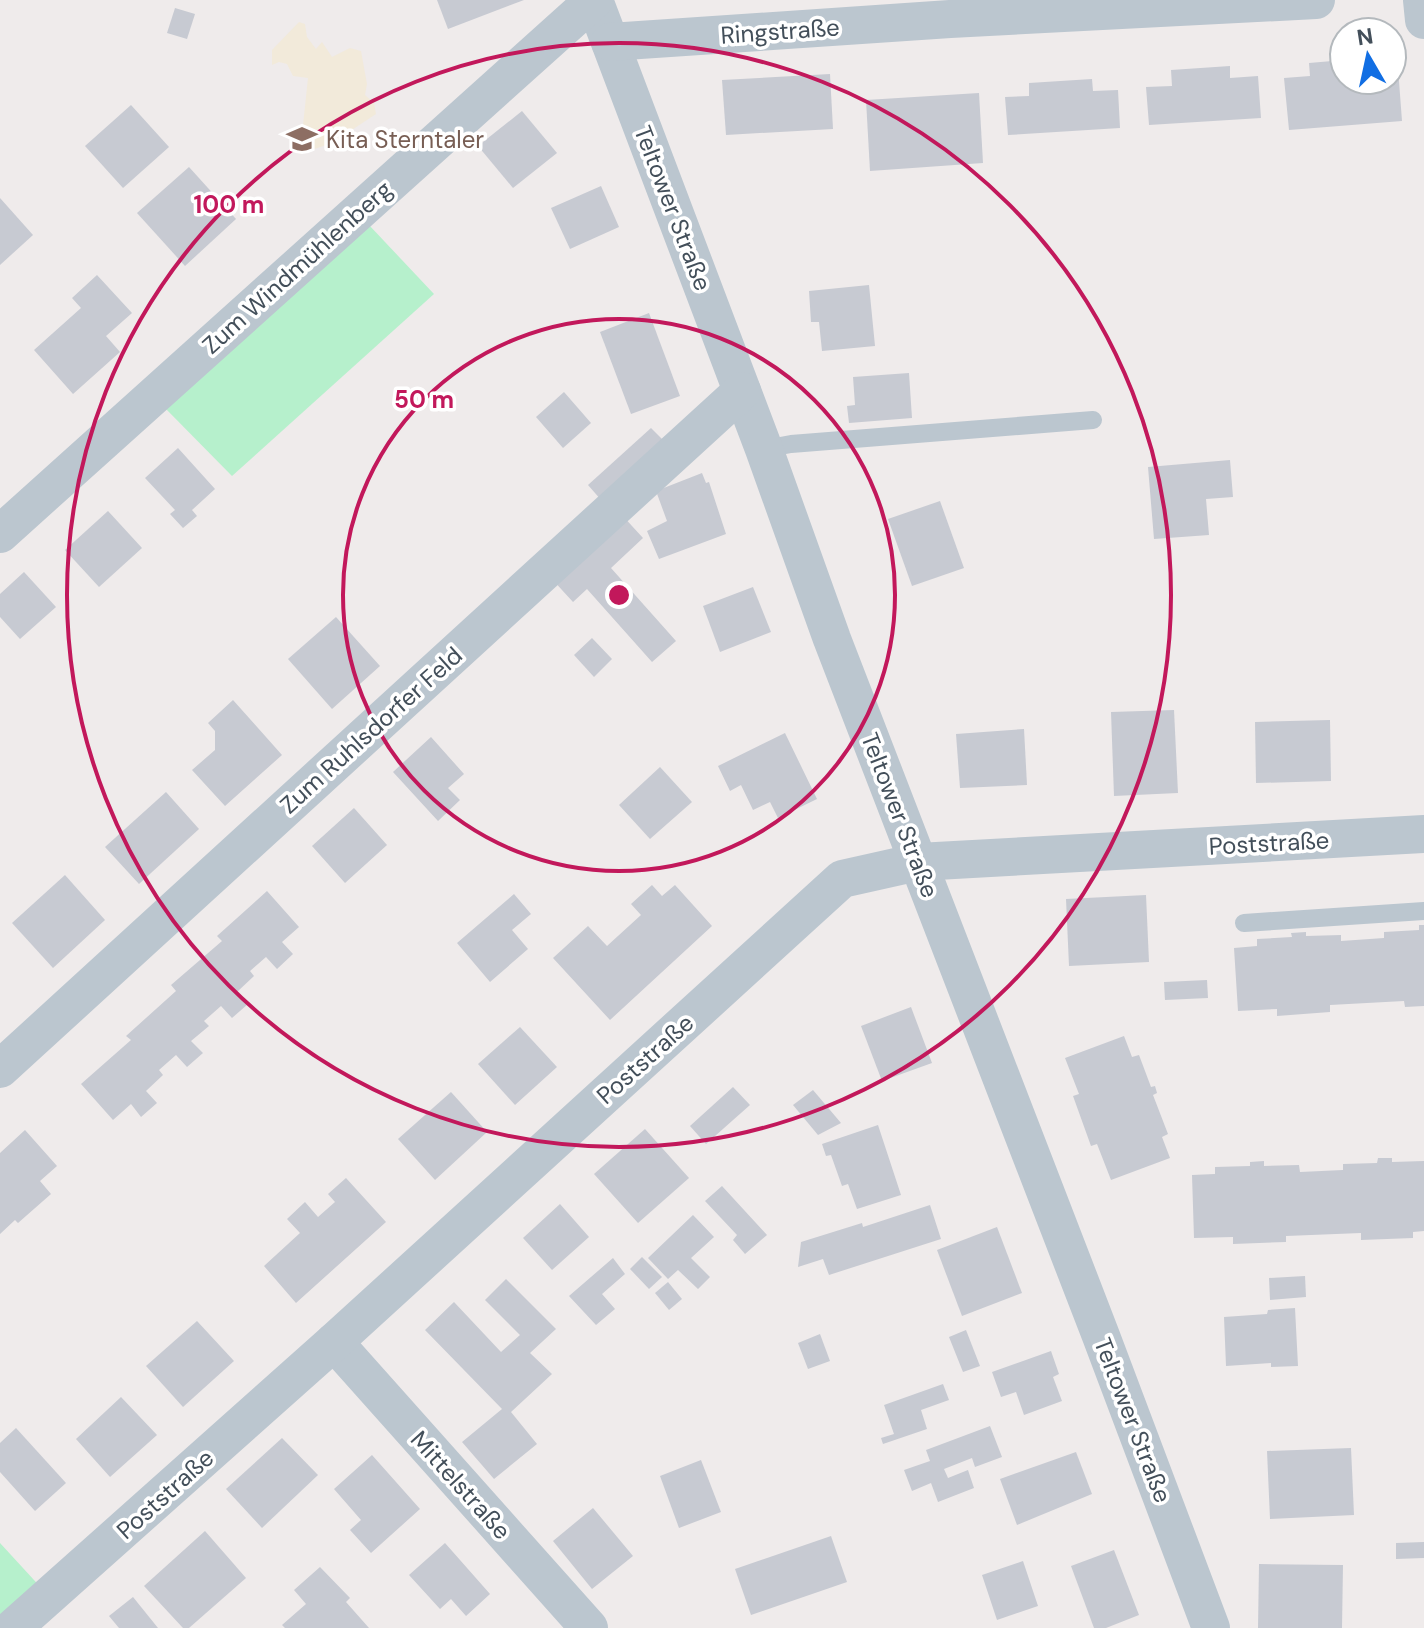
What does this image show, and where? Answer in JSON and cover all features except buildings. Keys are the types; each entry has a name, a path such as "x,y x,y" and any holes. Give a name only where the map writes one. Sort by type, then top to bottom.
{"street":[{"name":"Teltower Straße","path":"594,0 764,449 803,562 1211,1628"},
{"name":"Zum Windmühlenberg","path":"0,534 594,0"},
{"name":"Ringstraße","path":"610,42 950,10 1316,0"},
{"path":"1422,0 1424,20"},
{"name":"Zum Ruhlsdorfer Feld","path":"0,1069 742,391"},
{"name":"Poststraße","path":"13,1628 334,1342 842,879 918,862 1424,834"},
{"name":"Mittelstraße","path":"334,1342 589,1628"}],"lane":[{"path":"764,449 791,444 1093,420"},
{"path":"1244,923 1424,911"}],"green space":[{"path":"369,225 434,294 232,476 164,407"},
{"path":"0,1543 45,1592 0,1623"}],"sand":[{"path":"299,22 305,24 307,37 316,49 322,42 332,57 350,48 361,51 367,84 365,95 374,103 376,114 332,143 300,154 308,78 293,76 287,64 279,62 272,65 272,50"}],"place":[{"name":"Kita Sterntaler","path":"302,139"}]}
